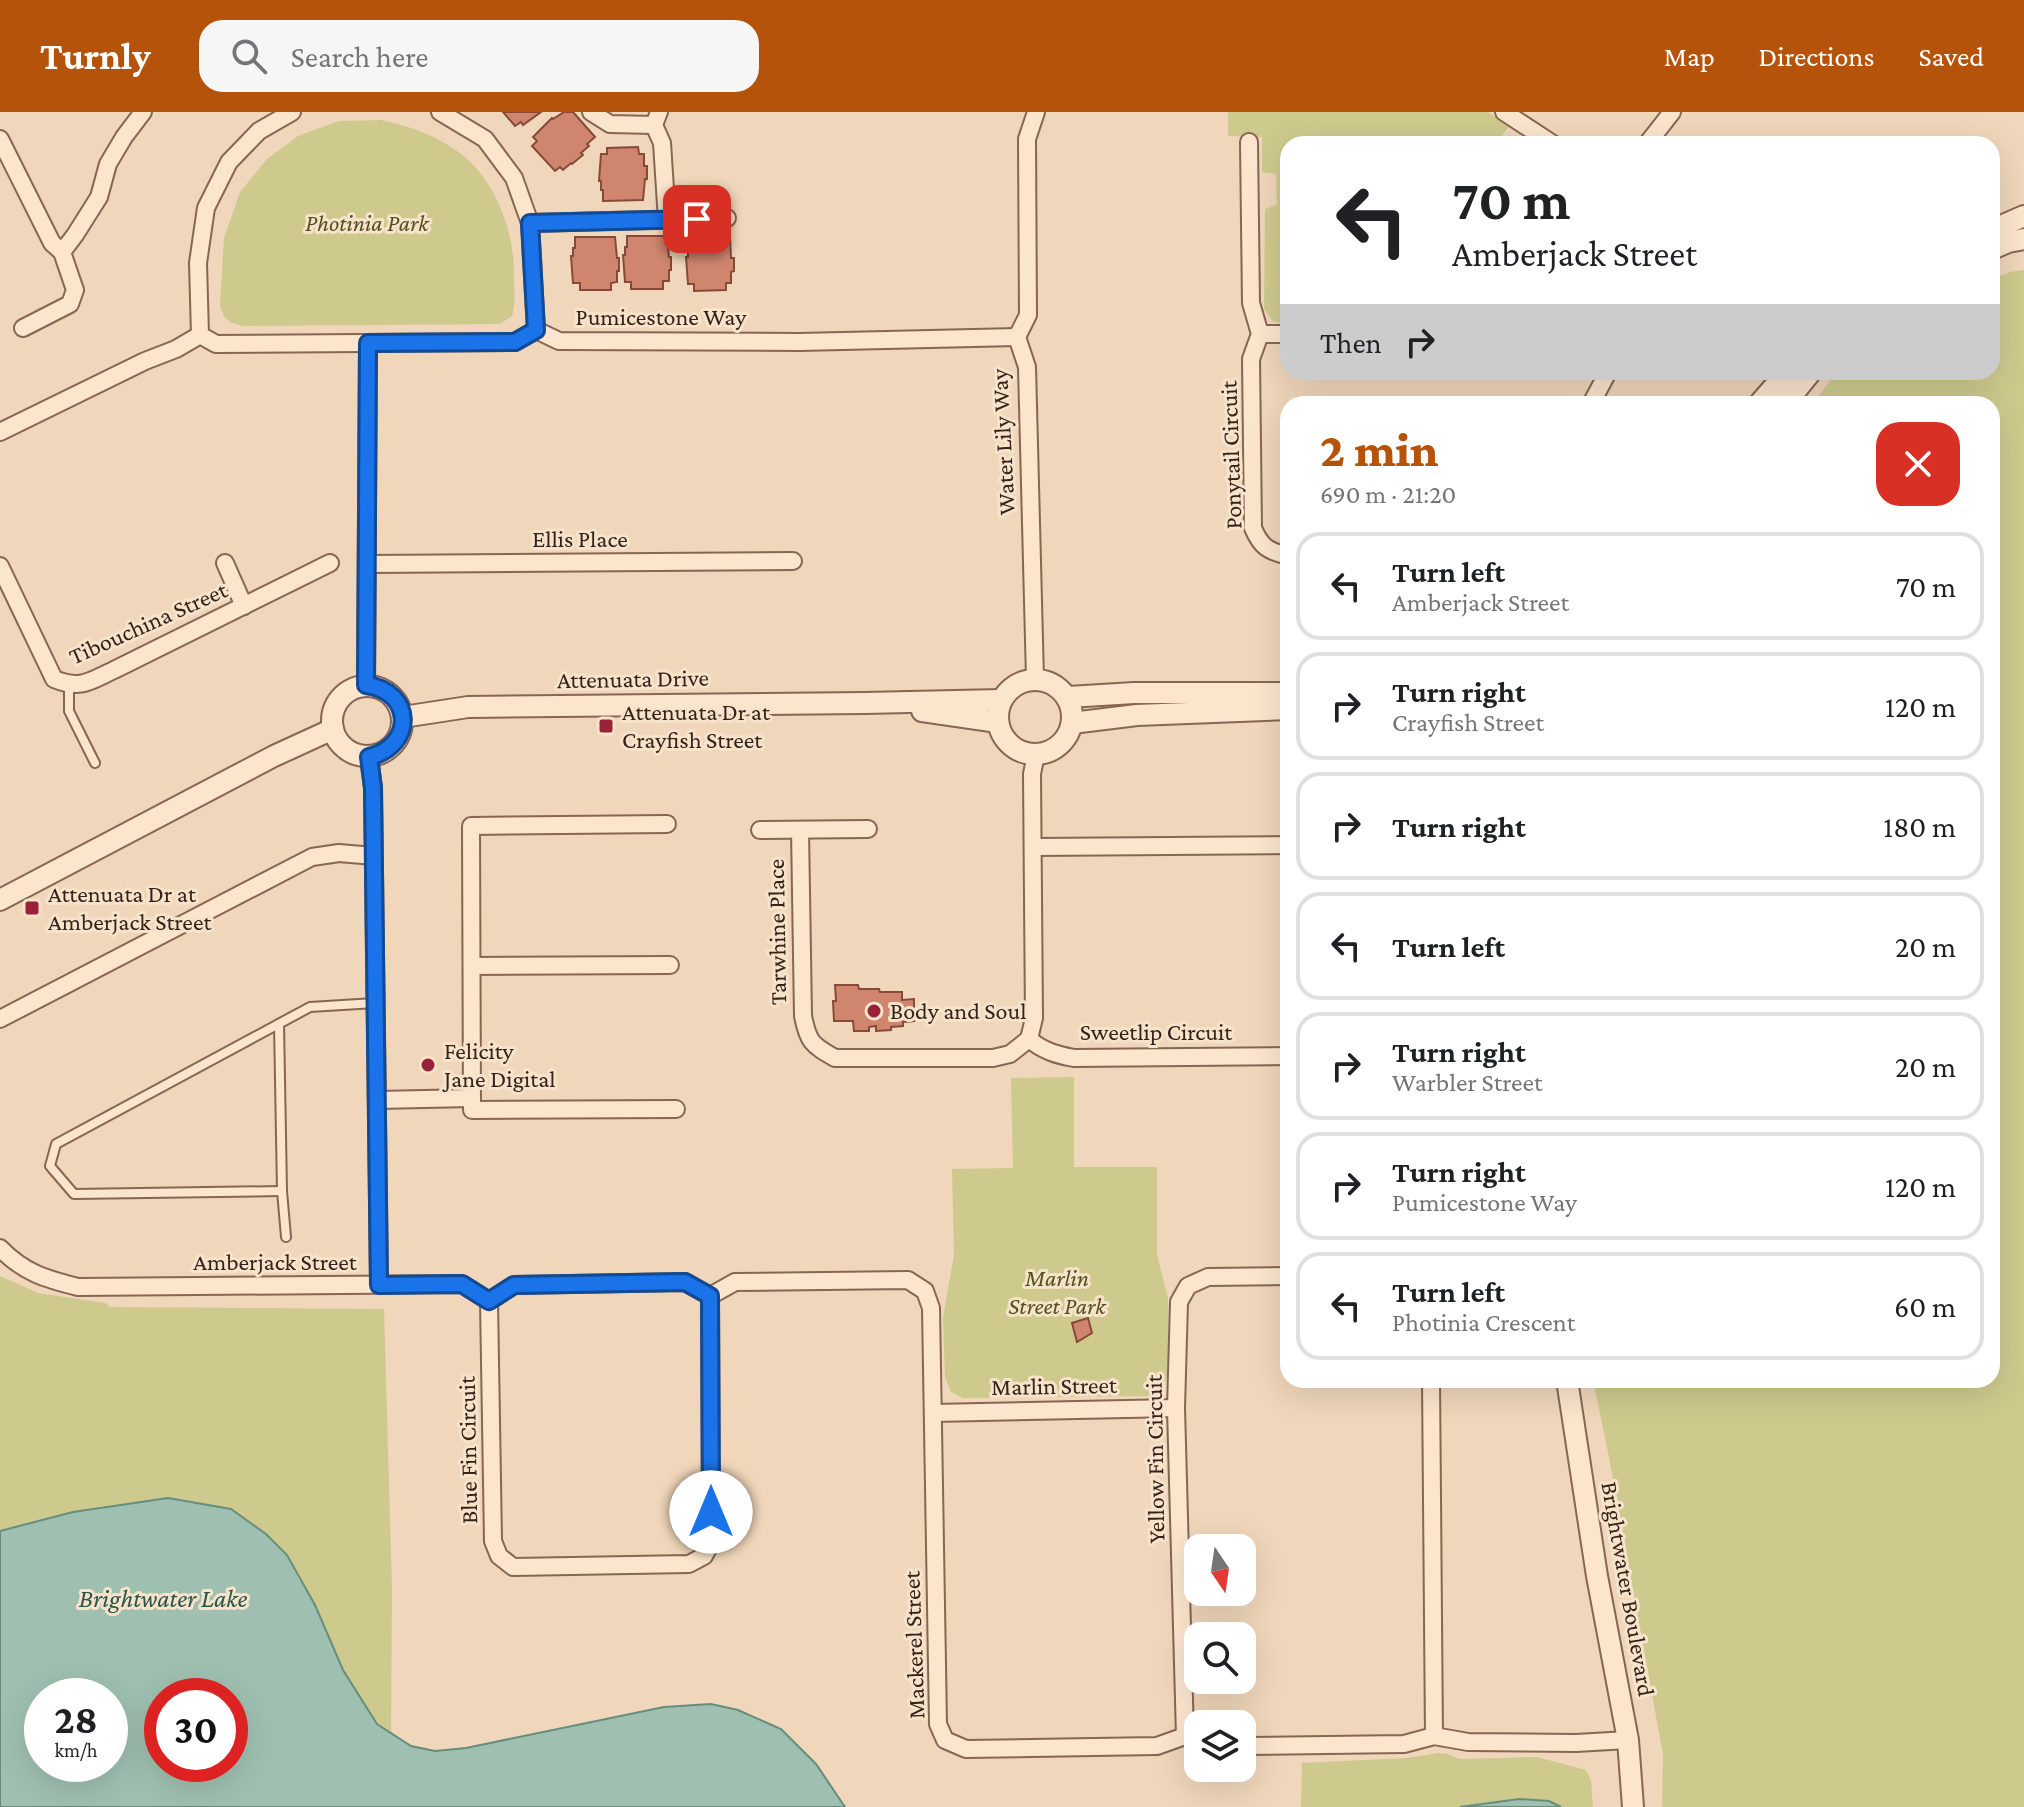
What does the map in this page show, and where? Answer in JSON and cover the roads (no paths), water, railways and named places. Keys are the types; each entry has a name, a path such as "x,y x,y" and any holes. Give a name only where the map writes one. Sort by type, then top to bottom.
{"street":[{"path":"62,252 99,197 108,164 143,112"},
{"path":"200,335 198,263 206,208 229,162 259,131 292,112"},
{"path":"200,335 216,344 515,342 536,330 530,223 514,178 485,139 440,112"},
{"path":"591,112 610,124 656,118 662,143 667,220"},
{"path":"1504,112 1541,136"},
{"path":"1653,136 1672,112"},
{"name":"Water Lily Way","path":"1033,113 1027,141 1028,315 1017,337 1027,367 1035,679"},
{"path":"0,139 52,243 62,252 75,290 70,304 23,328"},
{"name":"Ponytail Circuit","path":"1249,142 1251,303 1260,334 1251,359 1253,528 1259,543 1280,554"},
{"path":"2000,226 2024,216"},
{"path":"530,223 727,218"},
{"path":"2000,246 2024,239"},
{"name":"Pumicestone Way","path":"536,330 559,341 799,342 1017,337"},
{"path":"1260,334 1280,334"},
{"path":"0,432 200,335"},
{"path":"366,685 368,343"},
{"path":"1766,396 1780,380"},
{"path":"1792,396 1804,380"},
{"name":"Ellis Place","path":"368,564 793,561"},
{"path":"225,563 244,606"},
{"name":"Tibouchina Street","path":"0,566 54,679 69,685 84,684 330,563"},
{"path":"1035,679 1048,681 1059,688 1068,697 1072,710 1068,735 1060,745 1049,752 1036,754 1022,752 1010,745 998,722 1001,700 1010,689 1035,679"},
{"path":"366,685 386,691 400,707 403,717 398,739 390,748 369,757 348,751 340,744 333,729 332,713 344,694 366,685"},
{"path":"1068,697 1134,693 1280,693"},
{"name":"Attenuata Drive","path":"403,717 468,707 1001,700"},
{"name":"Attenuata Drive","path":"864,703 998,722"},
{"path":"1072,723 1137,715 1280,709"},
{"path":"0,900 274,756 333,729"},
{"path":"1029,1039 1034,1018 1032,774 1036,754"},
{"path":"369,757 373,788 379,1285"},
{"path":"667,824 471,826 472,1110 676,1109"},
{"name":"Tarwhine Place","path":"760,830 868,829"},
{"name":"Tarwhine Place","path":"800,830 803,1016 807,1034 817,1048 835,1058 993,1058 1010,1054 1029,1039"},
{"path":"1034,847 1280,845"},
{"path":"0,1019 312,857 339,853 374,856"},
{"path":"472,966 670,965"},
{"name":"Sweetlip Circuit","path":"1029,1039 1047,1051 1074,1058 1280,1056"},
{"path":"377,1100 472,1098"},
{"name":"Amberjack Street","path":"0,1248 13,1262 33,1274 78,1287 462,1284 489,1301"},
{"name":"Yellow Fin Circuit","path":"1191,1710 1176,1408 1179,1302 1188,1286 1208,1277 1280,1276"},
{"name":"Mackerel Street","path":"710,1296 735,1282 908,1280 925,1291 931,1308 938,1724 945,1740 966,1749 995,1749 1157,1746 1184,1740"},
{"path":"489,1301 514,1285 685,1282 710,1296"},
{"name":"Blue Fin Circuit","path":"489,1301 493,1541 499,1556 513,1567 689,1564 704,1556 711,1543 710,1296"},
{"path":"1431,1388 1434,1736"},
{"name":"Brightwater Boulevard","path":"1568,1388 1597,1576 1628,1740 1633,1807"},
{"name":"Marlin Street","path":"933,1413 1176,1408"},
{"path":"1256,1746 1404,1744 1434,1736 1468,1742 1628,1740"}],"lane":[{"path":"69,685 69,711 95,763"},
{"path":"282,1191 74,1194 50,1166 56,1144 310,1007 375,1003"},
{"path":"279,1024 282,1191 286,1237"}],"water":[{"name":"Brightwater Lake","path":"168,1498 231,1509 266,1534 287,1555 315,1605 343,1670 377,1724 411,1746 435,1751 466,1748 664,1707 711,1704 738,1710 781,1729 816,1764 845,1807 0,1807 0,1531 73,1512"},
{"path":"1519,1799 1549,1801 1561,1807 1460,1807"}],"place":[{"name":"Attenuata Dr at Crayfish Street","path":"606,726"},
{"name":"Attenuata Dr at Amberjack Street","path":"32,908"},
{"name":"Body and Soul","path":"874,1011"},
{"name":"Felicity Jane Digital","path":"428,1065"}],"park label":[{"name":"Photinia Park","path":"367,223"},
{"name":"Marlin Street Park","path":"1057,1292"}]}
